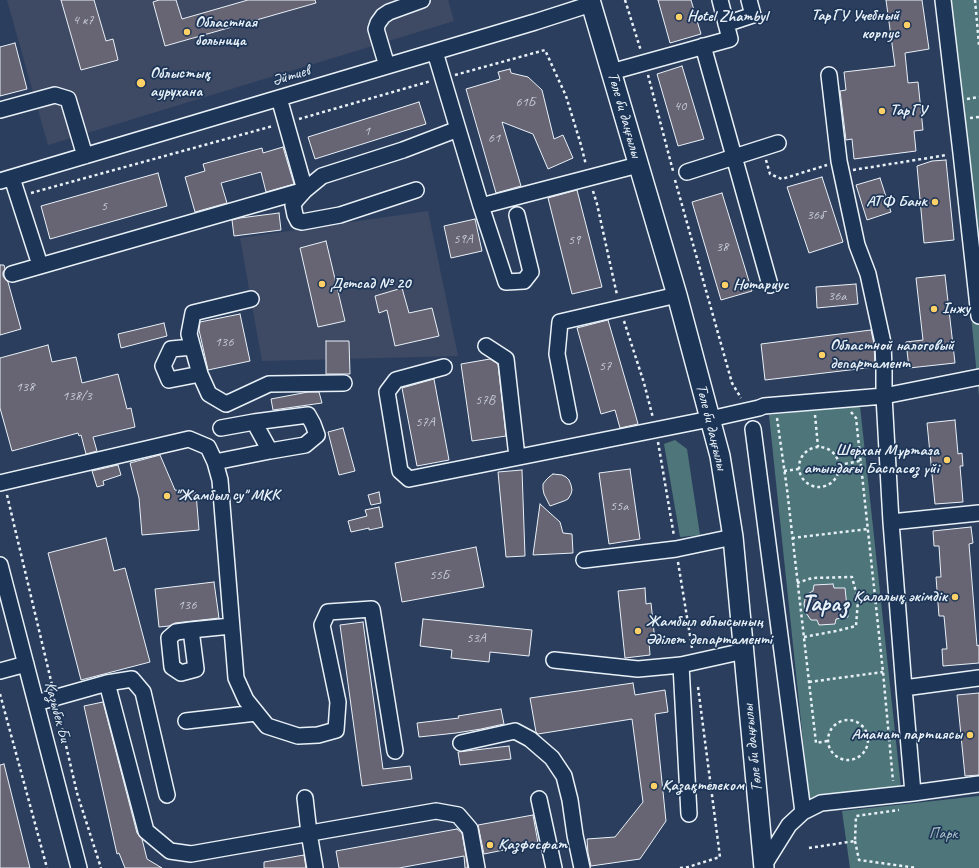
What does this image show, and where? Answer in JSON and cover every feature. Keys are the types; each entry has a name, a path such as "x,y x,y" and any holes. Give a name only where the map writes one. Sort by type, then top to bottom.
{"main road":[{"name":"Төле би даңғылы","path":"590,2 677,295 720,456 733,537 764,866"}],"street":[{"path":"387,66 376,29 378,23 383,16 389,12 422,0"},
{"path":"611,72 730,39 720,0"},
{"path":"726,24 754,15 749,0"},
{"path":"943,0 962,153 979,316"},
{"name":"Әйтиев","path":"6,179 535,22 590,2"},
{"path":"703,46 770,285"},
{"path":"435,52 481,206 506,282 524,281 531,272 517,215"},
{"path":"829,75 840,166 857,245 868,274 883,343 884,396 891,522 913,793"},
{"path":"0,110 55,95 68,99 85,156"},
{"path":"279,98 305,190"},
{"path":"416,190 340,215 302,222 298,221 293,205 305,190 322,176 403,150 458,129"},
{"path":"687,172 778,143"},
{"path":"481,206 638,165"},
{"path":"6,179 40,265"},
{"path":"12,274 305,190"},
{"path":"569,416 557,354 560,322 677,295"},
{"path":"226,404 209,394 200,374 189,334 193,313 251,300"},
{"path":"486,346 506,359 517,457"},
{"path":"192,347 171,349 163,366 169,380 200,374"},
{"path":"444,367 396,380 387,392 400,471 409,479 710,419 764,406 884,396 979,377"},
{"path":"226,404 269,384 344,383"},
{"path":"208,447 221,428 226,404"},
{"path":"215,462 305,445 317,435 308,415 221,428"},
{"path":"254,422 270,451"},
{"path":"754,429 803,812"},
{"path":"3,486 189,439 208,447 215,462 220,480 236,678 246,700 267,726 298,736 318,735 336,730 338,702 322,626 328,612 372,609 396,752"},
{"path":"891,522 979,513"},
{"path":"584,560 676,550 733,537"},
{"name":"Қазыбек Би","path":"0,565 79,868"},
{"path":"191,630 231,626"},
{"path":"554,660 638,669 688,664 744,651"},
{"path":"0,671 26,664"},
{"path":"688,664 689,814"},
{"path":"904,688 979,678"},
{"path":"36,702 107,683 132,679 143,692 167,795"},
{"path":"107,683 146,831 170,851 191,854 436,811 458,816 470,829 477,868"},
{"path":"186,721 256,713"},
{"path":"461,742 515,731 530,739 552,758 564,776 570,800 582,868"},
{"path":"764,866 789,825 803,812 821,803 979,784"},
{"path":"305,798 309,833 316,868"},
{"path":"539,799 554,868"}],"path":[{"path":"625,0 641,52"},
{"path":"975,0 979,45"},
{"path":"545,50 566,96 581,145 597,204 620,309 644,383 656,429 676,550 688,664 720,857 680,868"},
{"path":"647,74 732,383 742,399 759,408"},
{"path":"762,148 770,174 782,179 840,166 962,153"},
{"path":"850,412 856,418 893,782"},
{"path":"818,447 815,415 822,414"},
{"path":"784,417 777,418 816,743 828,741"},
{"path":"818,447 825,448 836,455 839,465 838,475 835,481 823,488 810,486 800,476 799,469 799,463 806,451 818,447"},
{"path":"839,465 860,461"},
{"path":"784,471 799,469"},
{"path":"3,486 54,692"},
{"path":"792,538 868,529"},
{"path":"797,583 812,578 852,577 858,600 856,626 804,637"},
{"path":"858,600 875,599"},
{"path":"809,682 883,672"},
{"path":"0,694 47,868"},
{"path":"57,708 77,793 101,868"},
{"path":"842,720 856,721 862,725 868,737 868,744 862,755 850,760 844,760 833,754 828,741 828,735 831,728 842,720"},
{"path":"868,737 889,735"},
{"path":"902,810 856,816 855,841 859,860 917,868"},
{"path":"809,848 855,841"}],"shaded area":[{"name":"Облыстық аурухана","path":"7,0 448,0 454,21 48,145"},
{"path":"428,211 458,356 262,361 240,238"}],"green space":[{"path":"939,0 979,0 979,396 948,84"},
{"path":"860,406 901,788 809,798 769,415"},
{"path":"675,440 687,449 700,535 680,537 664,444"},
{"name":"Парк","path":"979,796 979,868 850,868 842,811"}],"building":[{"path":"61,0 94,0 106,41 113,39 118,60 81,70"},
{"name":"Областная больница","path":"159,0 176,0 182,19 248,0 315,0 316,3 165,46 153,2"},
{"name":"Hotel Zhambyl","path":"658,0 691,0 701,34 670,43"},
{"name":"ТарГУ","path":"886,0 922,0 929,49 905,53 908,83 918,82 923,130 914,131 916,151 854,159 852,139 846,140 840,91 846,90 844,72 895,66"},
{"path":"15,43 27,89 0,96 0,47"},
{"path":"682,66 704,139 678,146 657,74"},
{"path":"510,69 511,73 528,77 542,90 554,139 563,135 573,158 548,169 533,134 502,122 521,186 496,193 466,89 500,79 498,72"},
{"path":"419,102 426,124 315,159 308,137"},
{"path":"283,147 294,184 266,192 261,172 221,183 227,203 195,212 185,177 205,171 203,164 262,148 263,153"},
{"name":"АТФ Банк","path":"946,160 954,240 924,243 917,166 932,161"},
{"path":"158,173 167,206 50,239 41,206"},
{"path":"822,177 843,242 809,253 787,187"},
{"path":"880,178 891,212 867,220 856,185"},
{"path":"577,190 602,287 572,294 548,198"},
{"path":"722,193 752,291 721,300 692,202"},
{"path":"279,213 281,230 234,236 232,220"},
{"path":"475,219 482,251 451,258 444,226"},
{"name":"Детсад № 20","path":"326,241 345,321 318,327 300,248"},
{"path":"0,265 4,265 5,269 3,276 8,282 21,329 0,335"},
{"name":"Інжу","path":"945,275 955,363 909,368 906,342 923,340 916,278"},
{"path":"856,284 858,304 817,308 816,287"},
{"path":"402,288 409,313 432,308 439,336 395,346 387,310 379,313 375,296"},
{"path":"240,314 250,361 208,370 199,330 200,322"},
{"path":"608,320 638,424 620,428 615,410 601,414 577,328"},
{"path":"164,323 167,336 121,348 118,334"},
{"name":"Областной налоговый департамент","path":"871,330 874,344 875,367 765,380 761,344"},
{"path":"326,341 349,341 350,374 326,374"},
{"path":"48,345 52,362 76,357 82,383 118,374 127,409 131,408 135,427 93,437 97,451 86,454 81,435 79,436 78,433 12,451 0,408 0,358"},
{"path":"490,359 498,364 506,436 472,441 461,364"},
{"path":"434,379 449,460 417,466 402,388"},
{"path":"308,392 319,392 322,403 273,410 271,399"},
{"name":"Шерхан Мұртаза атындағы Баспасөз үйі","path":"955,420 958,454 962,453 963,466 960,466 963,502 935,504 927,423"},
{"path":"343,428 355,471 339,475 328,432"},
{"name":"\"Жамбыл су\" МКК","path":"160,455 175,490 196,493 199,530 142,535 139,498 130,463"},
{"path":"118,465 121,475 103,481 104,485 97,487 92,471"},
{"path":"630,469 640,539 609,544 599,473"},
{"path":"522,470 525,556 506,557 498,472"},
{"path":"553,474 566,477 569,480 572,490 568,499 550,506 544,494 543,484"},
{"path":"379,492 381,503 371,505 368,495"},
{"path":"540,504 560,522 563,533 572,534 573,553 533,555"},
{"path":"379,507 383,527 351,532 348,521 367,516 365,510"},
{"name":"Қалалық әкімдік","path":"971,527 973,543 969,544 977,646 979,645 979,663 943,666 942,649 947,649 944,616 939,616 936,577 941,577 939,546 934,546 933,531"},
{"path":"106,538 114,571 125,568 150,662 81,680 48,553"},
{"path":"476,547 484,587 402,602 395,563"},
{"path":"214,582 219,618 175,623 169,626 159,627 155,589"},
{"path":"833,584 834,588 845,588 848,617 836,619 835,624 819,625 817,620 811,620 806,613 804,604 806,595 813,591 814,585"},
{"name":"Жамбыл облысының Әділет департаменті","path":"645,588 646,604 651,603 655,641 649,642 650,655 625,658 618,591"},
{"path":"423,619 532,630 529,656 490,652 489,662 451,658 452,650 420,646"},
{"path":"363,622 383,769 410,766 412,779 362,786 340,625"},
{"path":"633,683 635,695 665,690 668,712 655,714 666,821 640,859 591,866 587,839 615,837 643,802 632,719 538,734 536,732 530,698"},
{"name":"Аманат партиясы","path":"979,693 979,775 965,776 957,695"},
{"path":"103,702 137,833 142,839 147,859 162,868 125,868 119,853 117,854 84,706"},
{"path":"501,709 504,724 456,733 419,737 417,723 459,718 458,716"},
{"path":"509,746 511,759 460,765 458,752"},
{"path":"4,764 30,868 0,868 0,765"},
{"name":"Қазфосфат","path":"533,815 538,843 484,854 478,825"},
{"path":"457,829 462,833 468,868 465,868 464,856 399,868 339,868 336,851"},
{"path":"304,855 306,868 264,868 264,862"}],"place":[{"name":"Hotel Zhambyl","path":"679,17"},
{"name":"ТарГУ Учебный корпус","path":"907,25"},
{"name":"Областная больница","path":"187,32"},
{"name":"Облыстық аурухана","path":"141,83"},
{"name":"ТарГУ","path":"882,111"},
{"name":"АТФ Банк","path":"935,202"},
{"name":"Детсад № 20","path":"322,284"},
{"name":"Нотариус","path":"725,285"},
{"name":"Інжу","path":"934,309"},
{"name":"Областной налоговый департамент","path":"822,355"},
{"name":"Шерхан Мұртаза атындағы Баспасөз үйі","path":"947,460"},
{"name":"\"Жамбыл су\" МКК","path":"167,496"},
{"name":"Қалалық әкімдік","path":"955,597"},
{"name":"Жамбыл облысының Әділет департаменті","path":"638,631"},
{"name":"Аманат партиясы","path":"970,735"},
{"name":"Қазақтелеком","path":"654,786"},
{"name":"Қазфосфат","path":"490,845"}],"district":[{"name":"Тараз","path":"825,605"}]}
